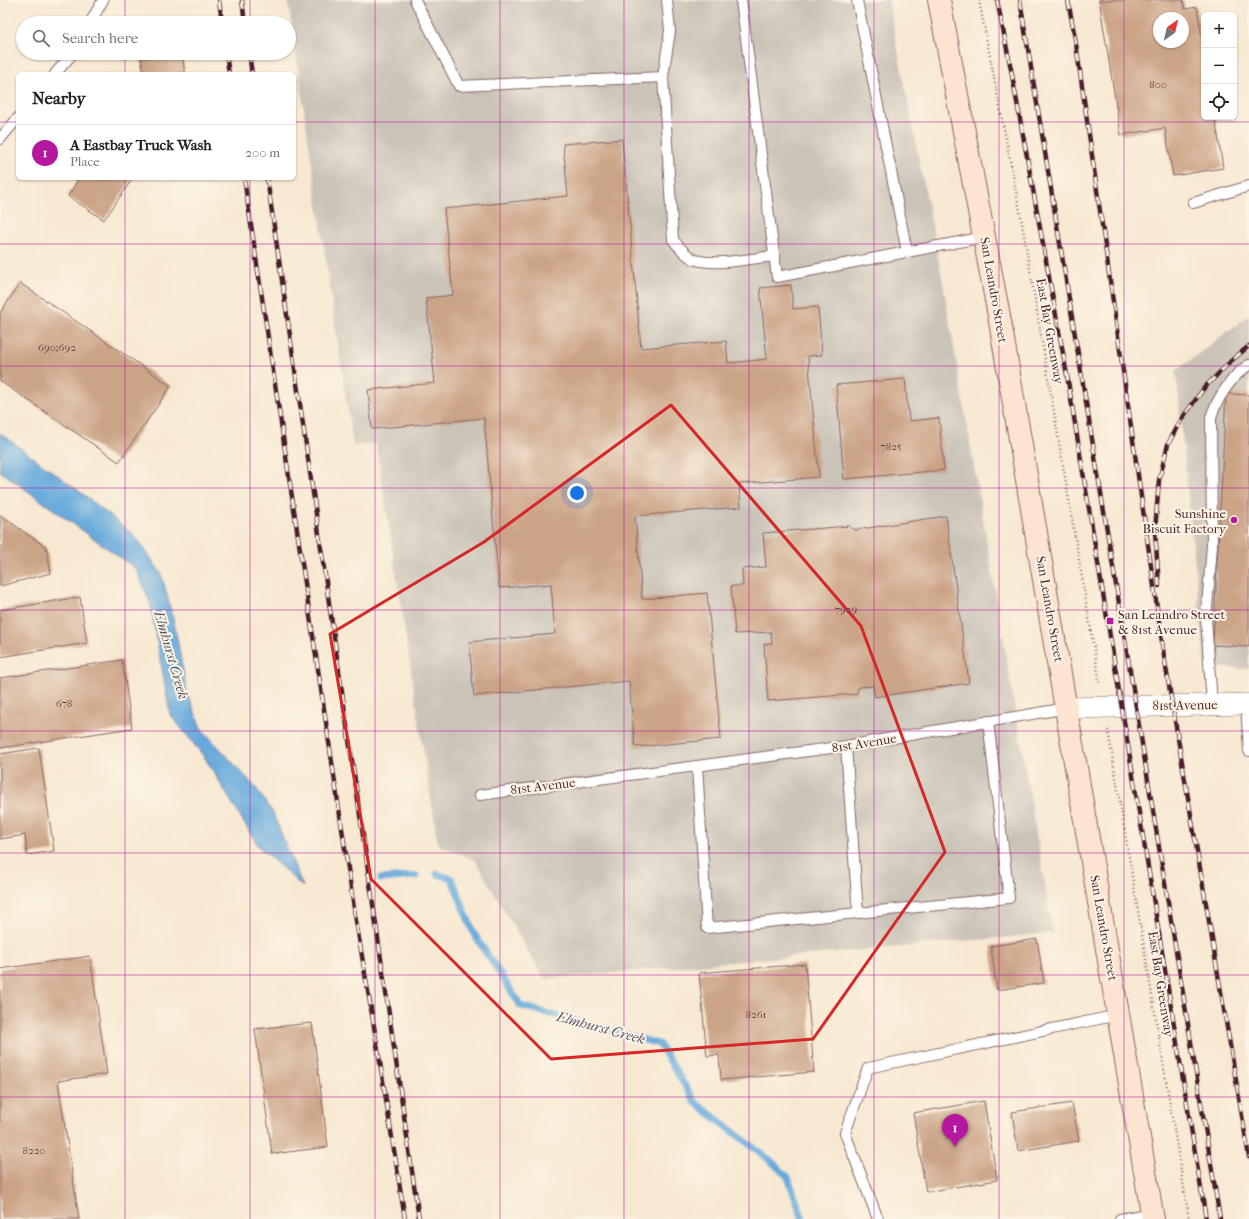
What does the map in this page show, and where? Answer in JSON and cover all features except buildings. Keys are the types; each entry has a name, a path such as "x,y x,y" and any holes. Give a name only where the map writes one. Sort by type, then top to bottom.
{"main road":[{"name":"San Leandro Street","path":"939,0 985,237 1067,708 1152,1216"}],"street":[{"name":"81st Avenue","path":"1067,708 1248,704"}],"lane":[{"path":"94,16 103,0"},
{"path":"415,0 459,86 663,77"},
{"path":"667,0 670,31 663,77 673,240 682,250 696,260 714,263 775,256"},
{"path":"741,0 777,277 985,237"},
{"path":"857,0 907,252"},
{"path":"57,72 67,60"},
{"path":"0,139 16,120"},
{"path":"1193,203 1249,186"},
{"path":"1212,704 1206,619 1212,546 1211,417 1224,389 1249,365"},
{"path":"1248,704 1249,751"},
{"name":"81st Avenue","path":"480,795 846,746 1067,708"},
{"path":"697,766 707,928 1009,898 988,721"},
{"path":"846,746 858,913"},
{"path":"878,1219 845,1134 868,1068 1118,1015"},
{"path":"1120,1219 1152,1216"}],"path":[{"name":"East Bay Greenway","path":"979,0 1021,217 1097,666"},
{"name":"East Bay Greenway","path":"1112,752 1189,1219"}],"highlighted area":[{"path":"671,405 861,626 945,852 813,1039 551,1059 371,879 330,634 484,542"}],"shaded area":[{"path":"288,0 888,0 942,277 1053,933 544,979 475,860 438,845 376,443 353,446 296,55 296,16 290,16"},
{"path":"1249,315 1249,669 1205,667 1176,371"}],"water":[{"path":"0,433 83,494 135,536 161,573 174,622 187,692 201,728 256,788 273,813 303,887 258,846 205,758 170,714 150,602 136,569 0,471"}],"waterway":[{"name":"Elmhurst Creek","path":"437,874 452,879 474,934 521,1006 659,1044 696,1103 771,1161 788,1177 803,1219"},
{"name":"Elmhurst Creek","path":"381,879 416,876"}],"railway":[{"path":"219,0 221,16"},
{"path":"242,0 244,16"},
{"path":"997,0 1067,375 1206,1219"},
{"path":"1020,0 1220,1219"},
{"path":"1068,0 1076,44 1164,656 1249,1157"},
{"path":"227,60 229,72"},
{"path":"250,60 252,72"},
{"path":"244,180 355,915 405,1219"},
{"path":"267,180 419,1219"},
{"path":"1159,586 1155,531 1159,480 1168,444 1181,420 1204,388 1232,360 1249,346"}],"place":[{"name":"Sunshine Biscuit Factory","path":"1234,520"},
{"name":"San Leandro Street & 81st Avenue","path":"1110,621"},
{"name":"A Eastbay Truck Wash","path":"955,1147"}]}
